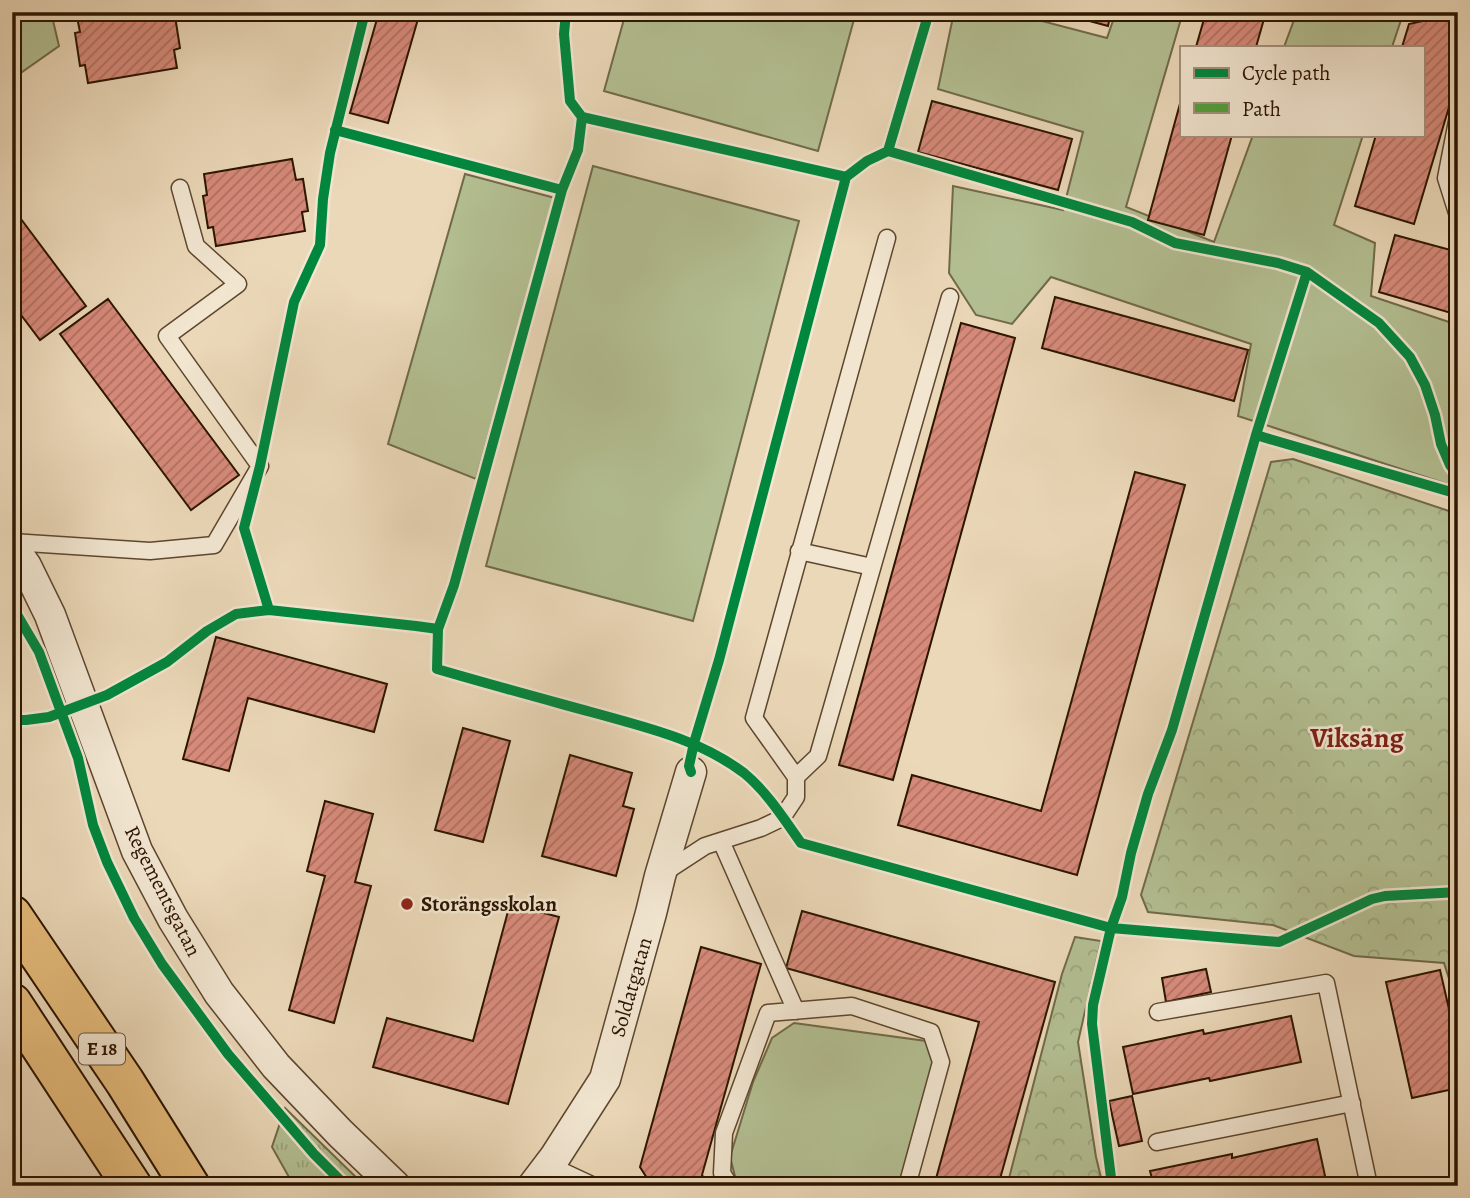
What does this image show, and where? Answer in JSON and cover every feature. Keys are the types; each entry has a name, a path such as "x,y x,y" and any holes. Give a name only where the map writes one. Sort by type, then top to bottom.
{"highway":[{"name":"E 18","path":"12,915 125,1082 190,1186"},
{"name":"E 18","path":"12,1003 132,1186"}],"street":[{"name":"Regementsgatan","path":"12,544 50,615 137,851 173,919 219,993 276,1066 395,1186"},
{"name":"Soldatgatan","path":"541,1175 605,1079 691,772"}],"lane":[{"path":"1458,116 1446,178 1458,216"},
{"path":"12,544 150,551 214,545 260,466 167,335 238,284 196,246 180,188"},
{"path":"660,876 705,846 761,828 782,818 796,797 796,777 754,718 887,237"},
{"path":"796,777 818,756 950,297"},
{"path":"799,551 872,567"},
{"path":"721,841 796,1011"},
{"path":"1158,1013 1326,983 1369,1186"},
{"path":"730,1186 722,1173 724,1133 768,1013 852,1006 931,1032 942,1062 907,1186"},
{"path":"1157,1142 1352,1103"},
{"path":"541,1175 594,1186"}],"green space":[{"path":"12,12 51,12 59,46 12,79"},
{"path":"626,12 856,12 818,151 604,91"},
{"path":"954,12 1007,12 1107,38 1116,12 1183,12 1126,207 1214,242 1253,136 1363,136 1334,225 1375,243 1371,296 1458,325 1458,490 1453,486 1238,416 1251,344 1051,277 1012,324 976,315 949,273 953,186 1063,210 1083,132 938,89"},
{"path":"1297,12 1411,12 1403,14 1392,46 1284,46"},
{"path":"593,166 799,221 693,621 486,566"},
{"path":"465,174 555,198 476,479 388,444"},
{"path":"1293,459 1458,514 1458,1007 1444,963 1354,956 1273,925 1148,912 1141,895 1271,462"},
{"path":"1075,937 1101,941 1078,1042 1103,1186 1007,1186 1062,974"},
{"path":"794,1023 926,1041 934,1063 904,1186 740,1186 730,1157 753,1082 772,1038"},
{"path":"285,1108 365,1186 294,1186 272,1147"}],"building":[{"path":"76,12 167,12 168,17 175,16 180,48 174,50 177,68 88,83 85,65 80,66 75,33 80,32"},
{"path":"379,12 420,12 388,123 350,113"},
{"path":"1056,12 1111,12 1108,26"},
{"path":"1206,12 1266,12 1256,46 1196,46"},
{"path":"1458,13 1458,77 1414,224 1355,206 1376,136 1424,136 1424,46 1402,46 1409,24"},
{"path":"932,101 1072,139 1058,190 918,152"},
{"path":"1180,104 1180,136 1232,136 1204,235 1148,220"},
{"path":"292,159 296,180 303,179 308,211 302,212 305,231 216,246 213,227 208,228 203,196 207,195 204,174"},
{"path":"12,207 86,306 40,340 12,303"},
{"path":"1395,235 1458,252 1458,315 1379,292"},
{"path":"1055,297 1248,350 1234,401 1042,348"},
{"path":"108,299 239,475 191,510 60,334"},
{"path":"961,323 1015,338 893,780 839,765"},
{"path":"1135,472 1185,485 1077,875 898,825 912,775 1041,811"},
{"path":"216,637 387,684 374,732 248,698 229,771 183,759"},
{"path":"463,728 510,741 483,842 435,830"},
{"path":"570,755 632,773 623,806 634,809 616,876 542,856"},
{"path":"325,801 373,814 355,882 371,886 334,1023 289,1010 325,876 307,871"},
{"path":"510,904 559,917 508,1104 373,1067 387,1018 473,1041"},
{"path":"802,911 1055,982 998,1186 934,1186 979,1022 786,968"},
{"path":"701,947 761,964 702,1175 709,1186 652,1186 640,1167"},
{"path":"1206,969 1211,992 1166,1002 1162,978"},
{"path":"1440,970 1458,1048 1458,1088 1412,1098 1386,982"},
{"path":"1291,1016 1301,1062 1133,1094 1123,1047 1203,1030 1204,1034"},
{"path":"1132,1096 1142,1141 1119,1146 1109,1101"},
{"path":"1317,1139 1327,1185 1154,1186 1150,1171 1232,1154 1232,1158"}],"marked path":[{"path":"12,1174 19,1186"}],"cycle path":[{"path":"269,610 244,528 260,466 294,302 320,245 330,153 365,12"},
{"path":"566,12 564,34 570,101 582,117 846,177"},
{"path":"888,151 929,12"},
{"path":"582,117 578,150 562,190 454,585 438,629 437,669 651,729 709,751 752,780 775,806 801,843 1111,928 1279,942 1372,899 1458,892"},
{"path":"335,130 562,190"},
{"path":"691,772 689,766 694,743 719,660 846,177 867,161 888,151 1132,222 1175,243 1278,263 1307,272 1379,323 1410,357 1425,385 1441,444 1458,476"},
{"path":"1112,1186 1092,1024 1093,1005 1148,794 1172,730 1256,435 1307,272"},
{"path":"1256,435 1458,494"},
{"path":"12,606 39,652 78,758 93,825 107,862 134,918 162,964 228,1054 314,1154 346,1186"},
{"path":"12,720 49,717 107,695 167,662 207,631 236,614 269,610 438,629"}],"place":[{"name":"Storängsskolan","path":"407,904"}],"district":[{"name":"Viksäng","path":"1357,738"}]}
